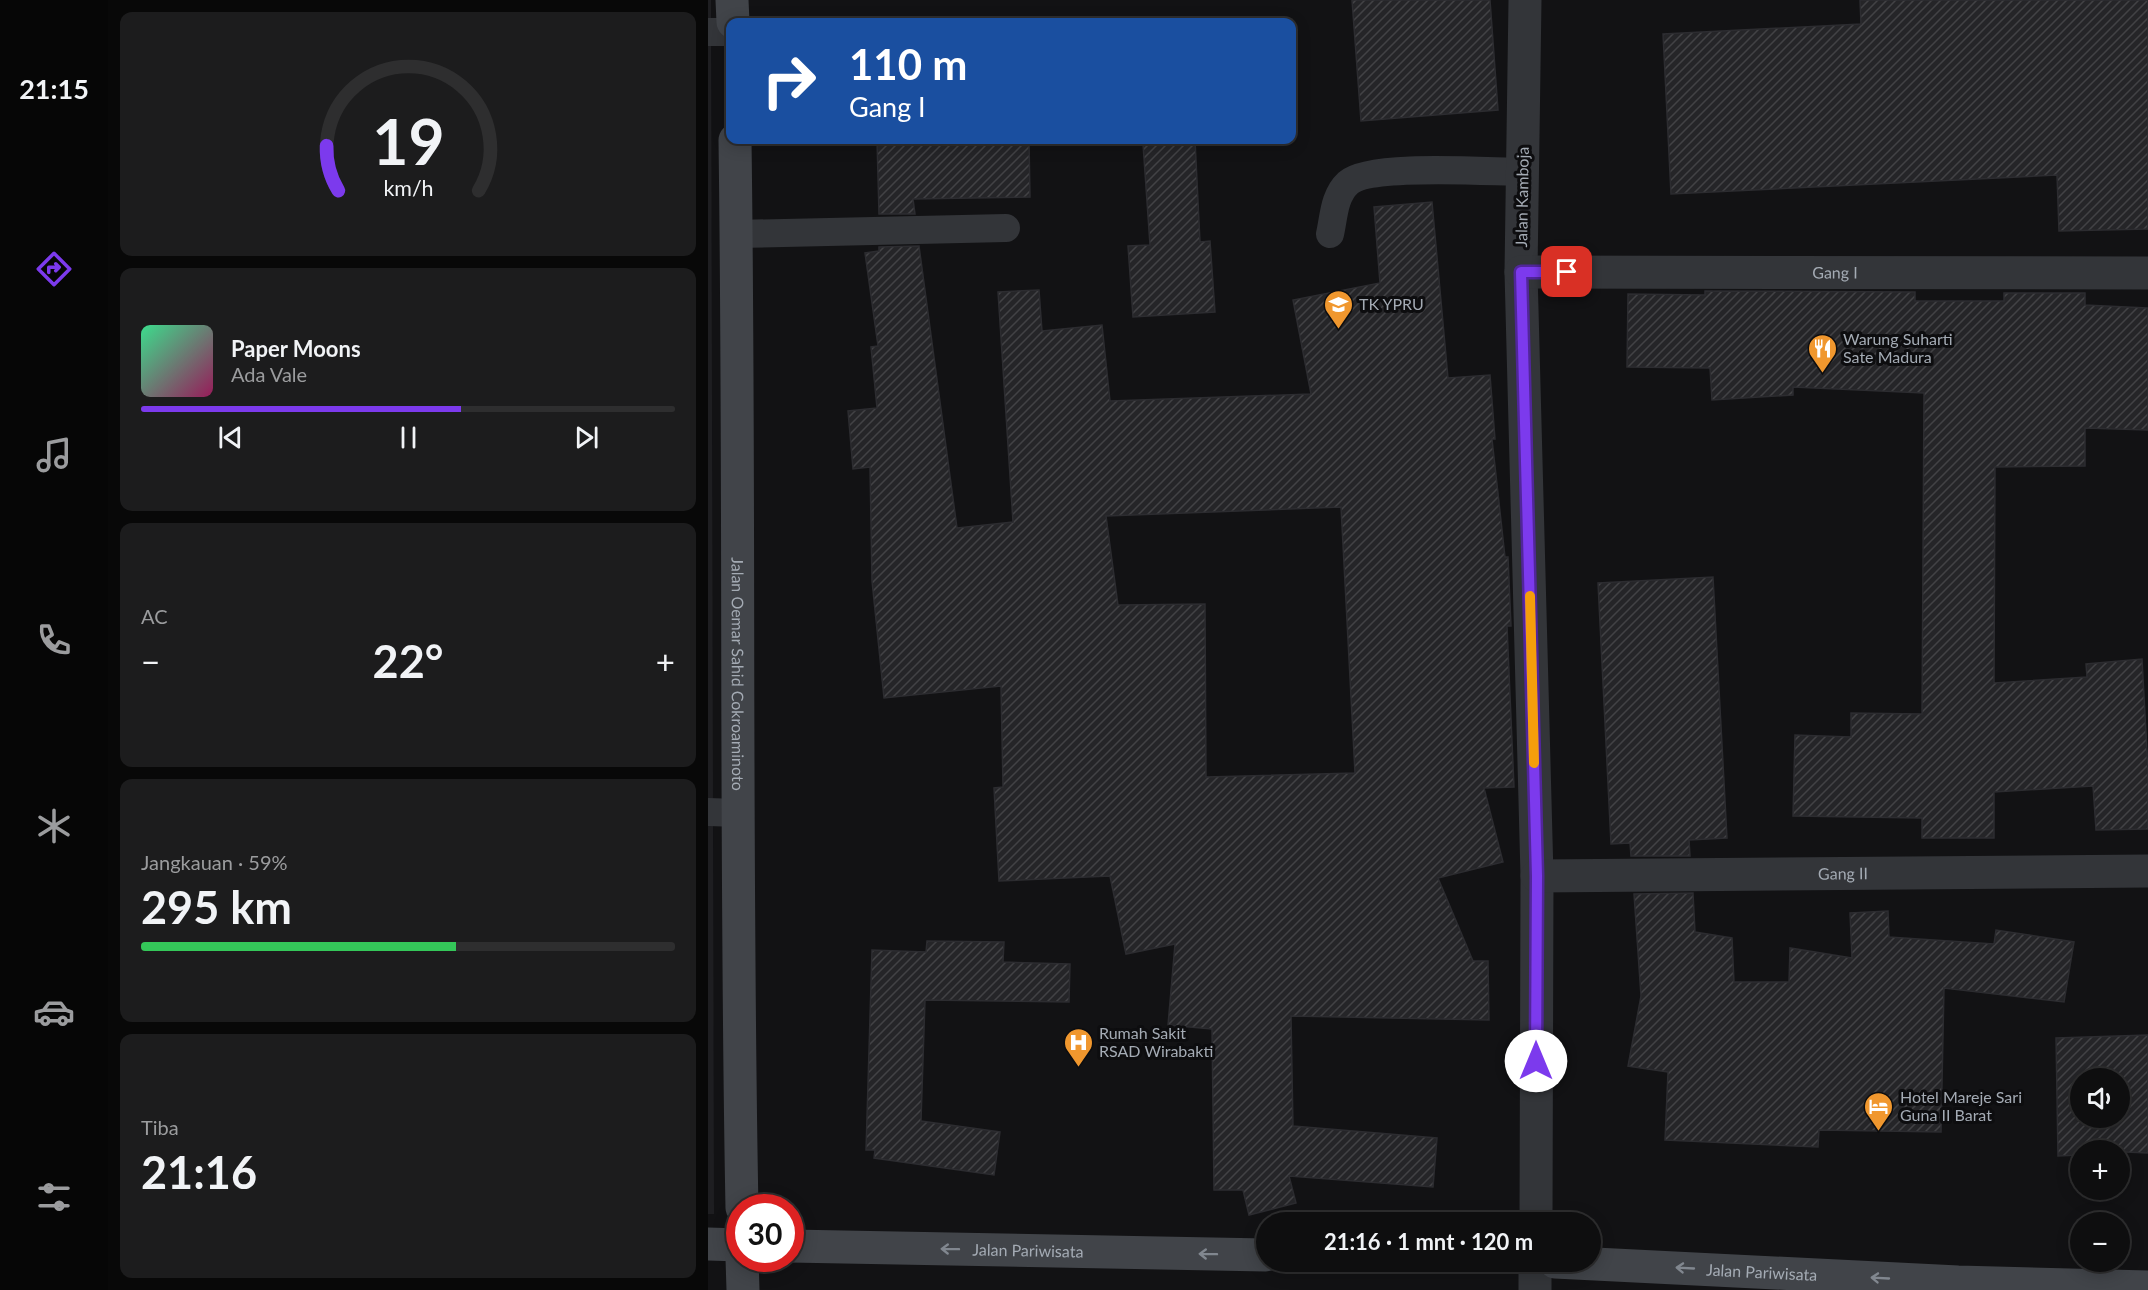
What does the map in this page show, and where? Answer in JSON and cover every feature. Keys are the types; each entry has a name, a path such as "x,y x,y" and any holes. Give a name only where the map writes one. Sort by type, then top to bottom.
{"street":[{"path":"732,0 733,18"},
{"name":"Jalan Kamboja","path":"1525,0 1521,272 1537,876 1536,1212"},
{"name":"Jalan Oemar Sahid Cokroaminoto","path":"735,144 736,234 723,812 741,1194"},
{"name":"Gang I","path":"1521,272 2148,273"},
{"name":"Gang II","path":"1537,876 2148,871"},
{"path":"708,1244 726,1245"},
{"name":"Jalan Pariwisata","path":"804,1246 1256,1255"},
{"name":"Jalan Pariwisata","path":"1601,1265 1958,1286 2148,1287"},
{"path":"742,1272 743,1290"},
{"path":"1535,1272 1535,1290"}],"lane":[{"path":"708,32 726,32"},
{"path":"1330,234 1338,197 1350,181 1383,171 1522,172"},
{"path":"736,234 1006,228"}],"shaded area":[{"path":"708,0 711,0 714,1214 708,1214"}],"building":[{"path":"1352,0 1490,0 1498,110 1361,121"},
{"path":"1860,0 2148,0 2148,229 2059,231 2057,175 1671,194 1663,34 1861,24"},
{"path":"877,144 1029,144 1030,197 913,199 915,214 879,214"},
{"path":"1143,144 1195,144 1200,242 1210,241 1215,312 1133,317 1128,246 1150,245"},
{"path":"1432,202 1448,378 1490,375 1495,439 1492,439 1505,557 1508,557 1511,626 1507,626 1514,787 1484,788 1503,862 1438,878 1473,961 1488,961 1489,1020 1291,1016 1293,1126 1437,1138 1433,1187 1289,1176 1296,1203 1249,1215 1243,1190 1214,1190 1212,1029 1168,1025 1175,944 1126,954 1110,876 999,881 994,788 1003,787 1001,686 884,698 872,581 870,467 853,469 848,411 877,408 871,347 878,346 865,253 879,251 879,247 919,246 957,528 1013,522 998,292 1039,290 1042,331 1102,325 1110,401 1311,394 1293,300 1380,283 1374,207","holes":["1341,507 1355,773 1206,777 1205,604 1118,605 1106,516"]},
{"path":"1705,291 1915,292 1915,301 2004,301 2004,293 2085,293 2085,305 2148,308 2148,430 2085,428 2085,466 1995,467 1994,683 2087,677 2086,664 2142,659 2148,770 2148,829 2096,830 2093,786 1994,792 1994,838 1922,838 1922,818 1793,816 1795,735 1851,737 1851,713 1922,714 1924,393 1793,387 1793,395 1712,400 1710,368 1627,367 1628,294 1705,295"},
{"path":"1713,577 1727,838 1689,840 1690,856 1631,856 1630,843 1611,844 1598,583"},
{"path":"1693,893 1695,932 1732,938 1734,982 1789,982 1790,948 1852,958 1850,913 1888,911 1889,937 1994,944 1996,930 2074,942 2064,1002 1944,988 1941,1132 1819,1130 1818,1147 1665,1140 1668,1072 1628,1066 1641,996 1634,894"},
{"path":"927,941 1004,942 1003,962 1070,964 1069,1002 925,1000 921,1121 1000,1132 994,1175 874,1158 875,1150 866,1150 872,950 926,952"},
{"path":"2148,1035 2148,1153 2130,1152 2130,1140 2070,1140 2070,1155 2058,1156 2056,1038"}],"slow traffic":[{"path":"1530,596 1534,763"}],"place":[{"name":"TK YPRU","path":"1338,330"},
{"name":"Warung Suharti Sate Madura","path":"1822,374"},
{"name":"Rumah Sakit RSAD Wirabakti","path":"1078,1068"},
{"name":"Hotel Mareje Sari Guna II Barat","path":"1879,1132"}],"route":[{"path":"1536,1061 1537,876 1521,272 1567,272"}]}
